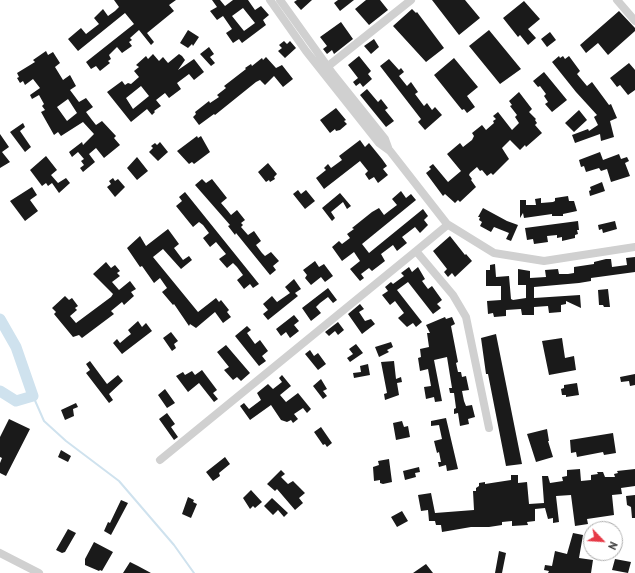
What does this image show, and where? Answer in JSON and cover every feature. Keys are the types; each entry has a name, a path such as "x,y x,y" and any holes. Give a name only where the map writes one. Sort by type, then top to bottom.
{"street":[{"path":"270,0 311,57 379,143 390,151"},
{"path":"280,0 327,66 385,139 390,151 447,224 494,253 544,261 635,248"},
{"path":"327,66 411,0"},
{"path":"617,0 635,21"},
{"path":"160,460 447,224"},
{"path":"416,251 453,295 466,317 489,428"},
{"path":"0,553 39,573"}],"building":[{"path":"114,0 176,0 169,5 174,11 147,33 154,42 151,45 139,30 130,38 132,40 129,42 132,46 122,53 117,47 109,55 111,59 108,61 110,63 100,71 96,66 91,69 86,62 134,24 125,13 78,51 68,39 81,28 86,34 99,24 94,18 103,9 108,16 115,11 119,7"},
{"path":"212,0 220,0 225,6 233,0 248,0 255,10 261,6 269,15 263,20 266,25 242,43 239,39 233,43 226,33 232,29 223,16 217,20 210,11 217,7","holes":["243,8 255,23 244,31 232,16"]},
{"path":"297,0 312,0 301,10 294,2"},
{"path":"338,0 354,0 340,11 334,3"},
{"path":"366,0 380,0 388,10 369,25 355,9"},
{"path":"432,0 465,0 480,18 459,35"},
{"path":"524,1 540,19 528,29 536,38 528,45 520,35 518,37 503,18"},
{"path":"412,9 416,13 417,12 444,48 426,62 393,26"},
{"path":"619,11 635,28 635,31 608,55 598,43 586,53 580,45"},
{"path":"341,22 353,39 334,54 332,50 327,54 323,49 327,46 320,37"},
{"path":"188,30 199,37 193,46 192,44 188,48 180,43"},
{"path":"489,30 521,69 500,84 469,46"},
{"path":"550,32 556,40 547,47 541,39"},
{"path":"374,39 379,47 371,54 364,46"},
{"path":"284,41 287,44 290,41 296,48 285,58 278,51 282,48 279,45"},
{"path":"209,47 214,54 210,57 215,63 211,66 200,54"},
{"path":"46,51 48,55 53,52 60,63 55,67 63,80 70,75 76,86 70,90 79,102 86,98 93,107 86,112 92,120 96,125 102,121 116,136 114,138 120,145 104,158 96,148 89,154 95,162 83,172 80,168 84,165 81,161 84,159 78,152 72,157 69,152 82,142 83,145 94,134 83,122 61,136 58,132 54,135 41,112 45,110 42,106 44,104 39,95 32,99 30,95 40,88 33,79 25,85 23,81 20,83 17,78 19,77 17,73 35,62 33,60","holes":["68,99 77,113 67,121 57,107"]},
{"path":"153,54 159,61 163,57 168,63 179,54 185,60 178,70 194,59 204,72 194,80 189,74 177,83 181,89 169,98 165,93 156,100 161,106 154,111 155,112 152,115 147,109 131,122 107,92 122,81 125,85 128,83 131,84 139,77 134,71 139,67 136,65 146,56 148,59","holes":["141,86 149,96 133,109 126,98"]},
{"path":"359,56 371,71 368,74 372,79 363,87 360,83 356,86 353,82 358,78 348,65"},
{"path":"559,56 560,58 563,56 565,59 569,56 580,71 577,74 587,86 592,82 609,105 611,104 617,118 610,121 614,137 601,141 600,134 575,143 572,135 588,129 589,131 598,125 594,117 597,115 552,62"},
{"path":"266,57 276,68 282,65 293,79 283,87 274,76 265,85 260,80 215,115 214,114 199,125 193,117 196,114 195,112 209,101 210,103 219,97 217,95 226,88 224,86 246,69 245,68 251,64 252,66 262,58 263,60"},
{"path":"454,58 478,87 467,96 475,107 467,113 464,109 462,110 434,75"},
{"path":"389,59 399,70 401,68 404,72 399,76 407,86 411,82 418,92 415,94 424,106 427,103 432,110 435,107 442,115 425,130 418,122 421,119 380,66"},
{"path":"629,63 635,70 635,90 628,95 620,85 617,87 610,78"},
{"path":"544,72 567,100 552,112 545,104 548,102 544,96 546,94 540,86 538,87 533,81"},
{"path":"367,89 378,102 381,99 388,108 385,110 394,121 386,127 360,95"},
{"path":"519,92 532,109 529,112 536,119 535,120 537,123 535,125 542,133 526,147 525,145 520,150 510,140 502,148 509,159 493,175 491,173 487,176 477,167 469,175 476,187 460,202 458,200 455,203 445,194 443,196 426,173 431,169 429,167 433,164 448,182 461,171 447,154 460,143 463,147 472,140 474,136 472,133 482,125 486,130 494,123 493,121 496,119 493,116 498,112 512,130 519,123 515,117 517,115 510,106 512,105 509,101"},
{"path":"336,108 346,120 344,121 347,124 340,130 336,131 335,129 330,133 320,120"},
{"path":"579,110 587,120 574,132 565,123"},
{"path":"23,123 25,127 20,131 31,147 25,152 10,132"},
{"path":"0,134 9,147 2,152 10,162 0,168"},
{"path":"197,136 198,138 201,136 210,152 194,164 192,162 189,164 177,151"},
{"path":"360,140 365,147 369,143 382,159 387,166 383,169 388,175 378,183 374,177 369,180 365,174 368,171 360,161 324,189 316,178 326,170 324,168 328,164 331,168 342,160 339,156"},
{"path":"160,142 168,152 158,161 149,152 153,148 151,146 155,143 157,145"},
{"path":"600,152 603,160 619,154 621,159 627,157 629,161 625,163 630,176 611,182 607,169 601,171 599,168 586,172 584,166 581,167 579,160"},
{"path":"46,156 57,170 51,175 58,183 66,178 70,183 59,193 52,183 48,186 46,183 42,186 30,170"},
{"path":"137,157 148,171 137,180 127,168"},
{"path":"268,163 277,174 274,177 275,179 270,182 269,180 266,182 258,172"},
{"path":"113,178 115,181 118,179 125,187 115,197 107,187 111,184 109,181"},
{"path":"202,179 206,183 212,179 227,198 221,203 231,215 237,210 245,220 241,223 243,225 241,227 248,235 254,231 261,241 256,245 265,256 271,252 279,261 273,266 276,270 270,275 236,233 235,235 228,226 230,225 195,185"},
{"path":"602,182 605,191 590,196 590,187"},
{"path":"32,187 37,195 30,200 38,211 25,221 10,201"},
{"path":"298,190 301,194 306,190 315,201 305,209 293,194"},
{"path":"401,191 406,198 411,194 416,200 362,244 369,253 423,209 428,216 424,220 428,225 420,233 415,227 402,237 407,243 397,251 393,245 381,254 385,261 372,271 369,268 361,274 364,278 360,281 350,269 360,261 354,252 342,261 332,247 339,241 342,244 350,238 347,234 354,229 352,228 372,212 379,208 384,215 397,205 392,199"},
{"path":"185,192 259,284 253,288 250,284 244,289 237,280 243,275 237,267 233,263 227,268 219,259 226,254 216,242 210,247 203,238 209,233 203,225 199,222 193,227 176,206 182,201 179,197"},
{"path":"340,193 351,206 347,209 343,202 331,212 335,218 332,221 322,208"},
{"path":"568,196 569,201 574,201 577,211 563,214 563,216 552,216 552,214 524,218 523,213 520,218 520,200 526,200 526,205 536,205 535,199 541,198 541,203 553,202 555,201 555,198"},
{"path":"483,208 507,221 518,225 511,241 506,239 509,233 494,227 491,232 480,226 482,222 479,220 480,217 478,217"},
{"path":"578,221 579,230 577,230 578,234 575,235 575,238 562,241 562,237 557,238 557,235 547,236 548,242 534,244 533,239 527,240 525,228"},
{"path":"615,221 617,229 603,233 602,229 599,230 598,225"},
{"path":"168,229 179,244 174,248 183,260 189,256 192,260 181,269 163,249 153,257 198,312 216,298 219,302 221,300 229,310 227,312 231,317 223,323 215,312 196,328 190,324 189,326 174,304 173,305 162,292 167,288 160,278 154,283 142,266 140,267 127,248 140,236 146,246"},
{"path":"450,236 465,255 466,254 472,261 455,277 452,273 448,277 444,272 447,269 433,251"},
{"path":"635,257 635,272 591,278 591,281 579,283 534,287 534,298 580,295 581,308 566,301 566,304 561,305 561,312 549,313 548,306 534,307 534,315 522,315 521,309 506,310 506,316 494,317 493,313 488,314 487,301 501,300 501,286 486,286 486,270 490,270 490,265 495,264 496,277 509,276 511,299 513,300 526,298 526,285 518,285 518,269 530,271 530,278 546,277 545,270 558,269 559,274 568,274 574,273 574,267 594,264 594,262 606,259 611,259 612,267 627,265 626,258"},
{"path":"315,261 319,267 324,264 333,276 325,282 321,277 311,285 305,278 307,275 303,270"},
{"path":"106,262 111,268 115,265 120,271 117,273 120,276 112,282 119,290 130,281 136,289 131,292 134,296 124,305 122,302 111,311 114,314 82,338 79,335 73,337 54,314 56,312 52,308 65,296 69,300 72,298 78,306 75,308 77,310 70,316 76,323 111,297 113,294 93,274"},
{"path":"409,267 412,272 418,267 425,279 422,281 428,289 432,286 442,300 437,304 441,308 433,314 408,282 397,290 422,322 416,327 413,323 407,327 398,318 404,313 395,301 390,305 382,295 388,291 385,287 391,282 393,284 404,276 401,273"},
{"path":"294,279 301,289 295,293 298,296 268,320 263,314 268,310 263,304 272,296 277,302 290,293 285,287"},
{"path":"328,288 337,300 333,303 328,297 320,303 316,307 321,313 311,321 302,308"},
{"path":"608,289 610,307 604,307 603,305 599,305 598,290"},
{"path":"360,304 364,309 359,312 365,321 371,319 375,324 362,334 348,314"},
{"path":"294,315 299,321 294,325 299,331 290,338 286,332 281,336 276,329"},
{"path":"445,317 446,319 452,317 455,324 451,326 458,362 456,363 458,372 461,372 462,377 466,376 469,390 462,391 464,401 466,406 472,405 475,417 468,419 469,424 460,426 458,413 454,414 454,409 456,408 454,393 450,393 449,388 452,388 447,357 434,360 442,401 435,402 434,397 426,399 424,387 431,386 428,369 420,371 418,358 421,357 420,349 429,347 427,333 430,333 426,325"},
{"path":"138,321 142,327 146,323 152,331 122,354 113,343 117,339 120,343 131,334 128,330"},
{"path":"338,322 344,330 338,335 335,331 329,336 325,332"},
{"path":"247,326 251,330 247,333 255,344 260,340 268,351 262,356 266,361 259,366 235,336"},
{"path":"171,332 178,341 174,344 176,348 172,351 163,338"},
{"path":"496,334 522,464 506,466 488,374 486,374 481,338"},
{"path":"562,338 565,358 574,356 576,370 549,375 542,341"},
{"path":"391,342 393,347 387,350 389,352 379,357 375,347"},
{"path":"356,344 363,353 350,362 347,358 353,354 349,349"},
{"path":"226,345 250,373 241,381 237,377 233,380 224,370 229,367 217,352"},
{"path":"310,350 314,356 318,353 326,364 318,370 305,354"},
{"path":"90,361 107,384 118,375 123,381 109,394 113,400 109,403 86,373 90,370 86,364"},
{"path":"394,361 396,379 401,377 402,382 397,383 399,395 385,400 384,394 387,393 381,362"},
{"path":"368,364 370,375 354,378 353,373 361,372 360,366"},
{"path":"202,370 217,390 213,393 218,399 214,402 199,383 188,392 176,376 183,372 185,375 192,371 195,375"},
{"path":"635,374 635,385 630,386 629,381 621,382 620,377"},
{"path":"282,375 291,386 280,395 286,402 298,393 311,409 307,413 303,408 294,414 298,419 293,423 291,420 287,422 281,420 271,405 250,420 240,406 244,403 249,409 261,400 257,393 268,384 273,389 282,382 279,378"},
{"path":"321,379 327,389 323,391 327,396 323,399 313,386"},
{"path":"577,383 579,395 566,397 566,395 562,395 561,389 564,388 564,385"},
{"path":"165,389 175,403 167,408 158,395"},
{"path":"76,403 78,407 73,409 74,416 65,420 61,410"},
{"path":"167,413 175,424 171,427 178,437 174,440 159,419"},
{"path":"446,418 458,469 447,471 446,465 439,467 438,462 441,462 439,452 437,453 434,441 442,439 439,425 431,426 431,421"},
{"path":"9,419 30,429 6,476 0,473 0,463 2,458 0,457 0,437"},
{"path":"402,421 404,427 408,426 410,437 396,440 393,423"},
{"path":"321,427 332,443 327,447 325,444 323,445 314,432"},
{"path":"547,429 548,441 553,457 536,462 527,434"},
{"path":"613,433 616,453 604,455 603,452 577,457 576,452 571,453 570,440"},
{"path":"61,450 71,456 68,462 58,457"},
{"path":"225,457 230,464 219,473 220,476 213,481 206,472"},
{"path":"389,459 392,482 383,484 380,483 380,480 374,481 373,467 379,465 378,461"},
{"path":"419,467 420,472 415,473 416,477 405,480 403,471"},
{"path":"580,469 581,481 591,480 591,475 598,474 597,472 603,472 605,477 615,477 614,474 618,473 617,471 635,469 635,486 621,488 622,494 612,495 614,515 587,519 587,521 583,521 583,525 575,526 571,495 556,496 559,522 553,523 553,518 548,519 545,508 535,509 535,521 527,522 528,525 512,526 512,521 502,522 502,525 471,527 442,532 441,525 436,525 435,521 429,521 428,510 421,511 418,495 431,493 435,513 474,510 473,491 476,491 479,483 485,482 485,484 511,480 511,475 518,475 518,483 527,482 529,504 544,503 542,476 548,476 550,483 563,481 562,477 567,476 567,470"},
{"path":"281,470 285,474 281,477 288,484 293,481 305,493 299,498 303,503 295,510 277,489 275,491 267,484"},
{"path":"251,490 262,502 255,508 253,506 250,509 243,498"},
{"path":"635,495 635,518 632,518 631,507 627,505 626,496"},
{"path":"188,497 194,500 193,502 197,504 191,518 182,514"},
{"path":"272,498 288,513 284,517 278,510 273,515 264,506"},
{"path":"121,500 128,503 111,535 104,531 108,522 110,523"},
{"path":"402,511 408,521 397,527 391,517"},
{"path":"68,529 76,533 65,552 62,553 56,550"},
{"path":"573,533 583,535 579,558 583,559 583,561 593,561 591,573 548,573 549,571 544,570 545,565 552,566 555,551 567,554"},
{"path":"94,542 113,552 102,571 85,565 85,559"},
{"path":"499,551 506,553 502,573 495,573"},
{"path":"614,561 631,562 628,573 612,570"},
{"path":"130,562 138,566 151,573 123,573"},
{"path":"426,564 433,573 413,573"}],"waterway":[{"path":"0,319 16,347 33,396 16,401 0,391"},
{"path":"33,396 44,421 66,441 119,481 174,545 194,573"}]}
